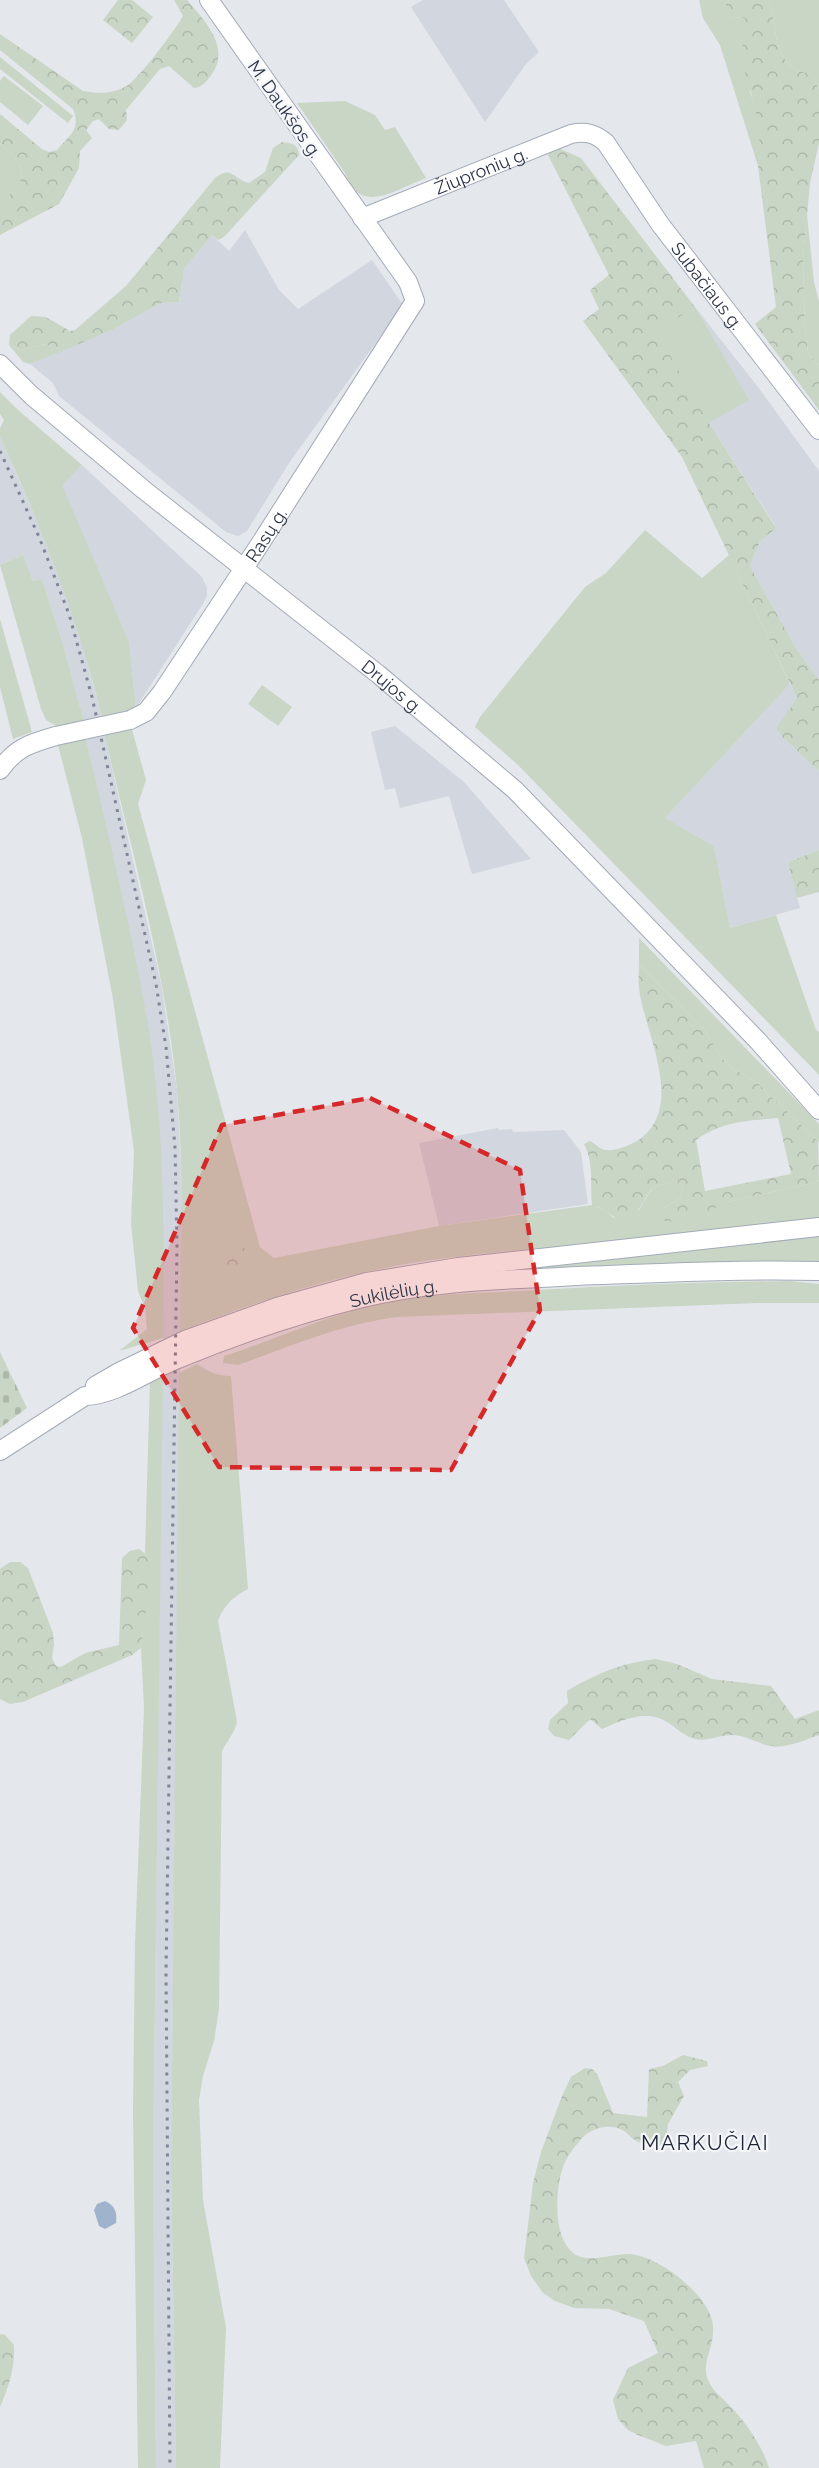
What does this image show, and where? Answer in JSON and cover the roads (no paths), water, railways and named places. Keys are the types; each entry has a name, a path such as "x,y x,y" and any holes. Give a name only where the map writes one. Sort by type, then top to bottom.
{"main road":[{"name":"M. Daukšos g.","path":"209,0 362,218"},
{"name":"Žiupronių g.","path":"362,218 571,134 584,132 600,137"},
{"name":"Subačiaus g.","path":"600,137 660,224 819,430"},
{"name":"Rasų g.","path":"0,770 16,751 25,745 130,720 140,716 151,707 243,570 415,301 408,282 362,218"},
{"name":"Drujos g.","path":"0,364 58,419 243,570 378,674 515,790 758,1041 819,1110"},
{"name":"Drujos g.","path":"758,1041 819,1092"},
{"path":"85,1396 97,1384 185,1340 278,1307 367,1282 458,1267 819,1227"},
{"name":"Sukilėlių g.","path":"0,1451 85,1396 101,1394 172,1361 250,1331 306,1313 409,1288 457,1282 646,1274 748,1270 819,1271"}],"water":[{"path":"105,2201 114,2208 116,2223 105,2229 99,2226 94,2210 97,2204"}],"railway":[{"path":"0,451 39,537 69,614 92,697 156,984 166,1047 175,1147 177,1247 166,1972 170,2468"}],"district":[{"name":"MARKUČIAI","path":"705,2142"}]}
